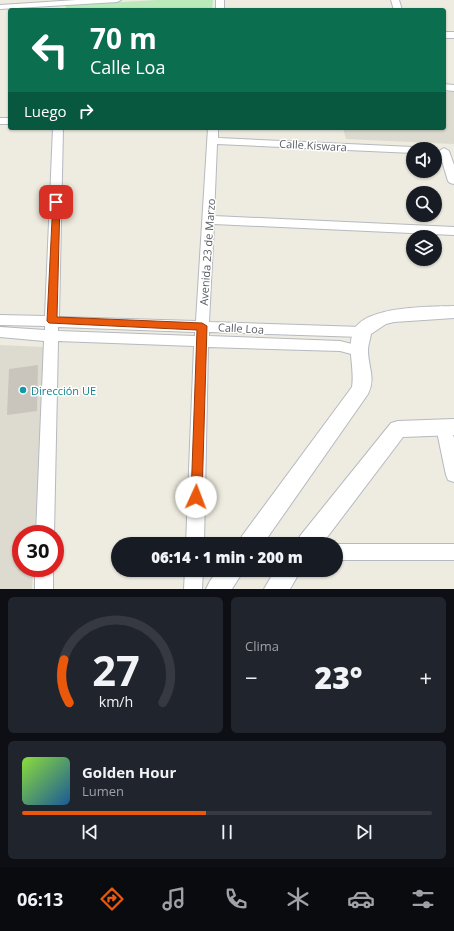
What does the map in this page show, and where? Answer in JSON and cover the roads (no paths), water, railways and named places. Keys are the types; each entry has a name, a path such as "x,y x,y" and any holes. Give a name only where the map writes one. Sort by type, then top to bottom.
{"street":[{"path":"0,7 59,7 117,0"},
{"path":"45,525 58,130"},
{"name":"Calle Kiswara","path":"213,134 406,149"},
{"name":"Avenida 23 de Marzo","path":"195,537 202,326 213,134"},
{"path":"444,151 454,181"},
{"path":"209,220 454,231"},
{"path":"255,537 361,388 363,376 359,351 362,332 367,327 381,319 394,316 454,312"},
{"name":"Calle Loa","path":"0,320 362,332"},
{"name":"Calle Loa","path":"0,332 51,336 340,346 359,351"},
{"path":"313,537 398,429 449,427 454,475"},
{"path":"343,552 454,552"},
{"path":"44,577 44,589"},
{"path":"193,589 194,577"},
{"path":"218,589 227,577"},
{"path":"276,589 284,577"}],"place":[{"name":"Dirección UE","path":"23,390"}]}
